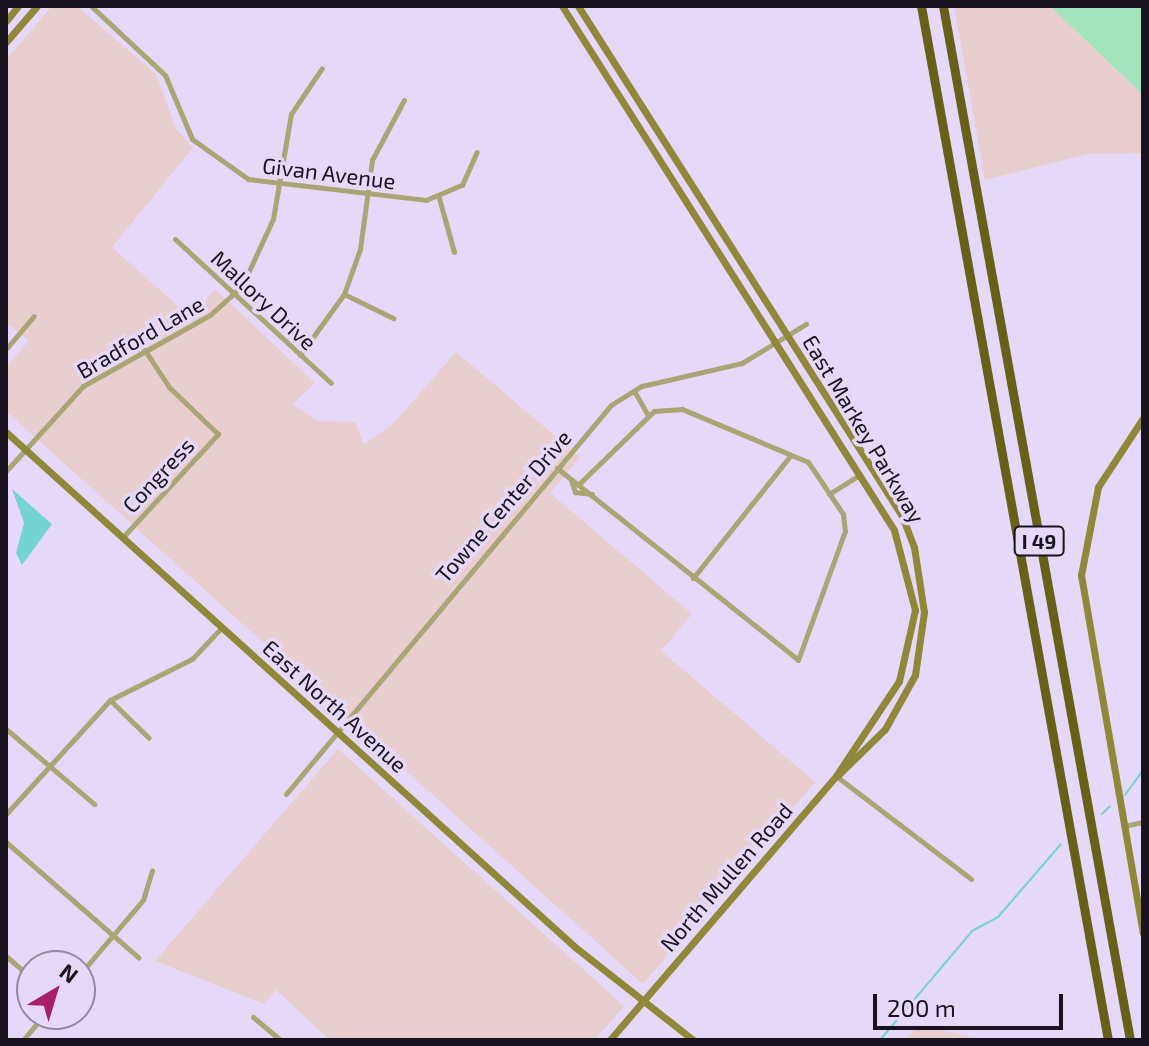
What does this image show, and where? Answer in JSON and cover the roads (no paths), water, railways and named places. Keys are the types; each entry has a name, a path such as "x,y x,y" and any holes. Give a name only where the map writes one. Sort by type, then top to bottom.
{"highway":[{"name":"I 49","path":"921,6 1105,1040"},
{"name":"I 49","path":"943,6 1130,1040"}],"street":[{"path":"6,21 18,6"},
{"path":"6,42 37,6"},
{"name":"Givan Avenue","path":"91,6 165,75 192,139 248,179 366,194 439,198"},
{"name":"East Markey Parkway","path":"562,6 859,474 905,555 915,610 899,681 836,776"},
{"name":"East Markey Parkway","path":"578,6 902,516 922,574 924,616 911,685 885,729 836,776"},
{"name":"Bradford Lane","path":"6,471 83,386 235,294 266,244 291,114 322,68"},
{"path":"300,355 344,294 360,249 366,194 377,147 404,100"},
{"path":"454,252 439,198 467,179 477,152"},
{"name":"Mallory Drive","path":"175,239 331,383"},
{"path":"344,294 393,318"},
{"path":"6,349 34,316"},
{"path":"648,415 634,391 722,370 776,345 806,324"},
{"name":"Congress","path":"122,538 218,434 169,387 144,349"},
{"name":"Towne Center Drive","path":"286,794 341,736 557,468 634,391"},
{"path":"557,468 578,485 593,494 798,660 845,531 829,494 808,462 682,409 648,415 578,485"},
{"path":"1143,418 1111,462 1087,521 1081,575 1143,930"},
{"name":"East North Avenue","path":"6,432 341,736 643,1002 693,1040"},
{"path":"693,578 791,455"},
{"path":"829,494 859,474"},
{"path":"571,479 575,492 593,494"},
{"path":"6,814 110,700 192,659 221,628"},
{"path":"110,700 149,738"},
{"path":"6,729 94,804"},
{"path":"836,776 971,879"},
{"name":"North Mullen Road","path":"610,1040 836,776"},
{"path":"1124,826 1143,823"},
{"path":"6,842 139,958"},
{"path":"96,955 146,896 152,870"},
{"path":"253,1017 280,1040"}],"waterway":[{"path":"1125,795 1143,770"},
{"path":"1102,814 1110,806"},
{"path":"880,1040 972,931 998,917 1061,844"}]}
